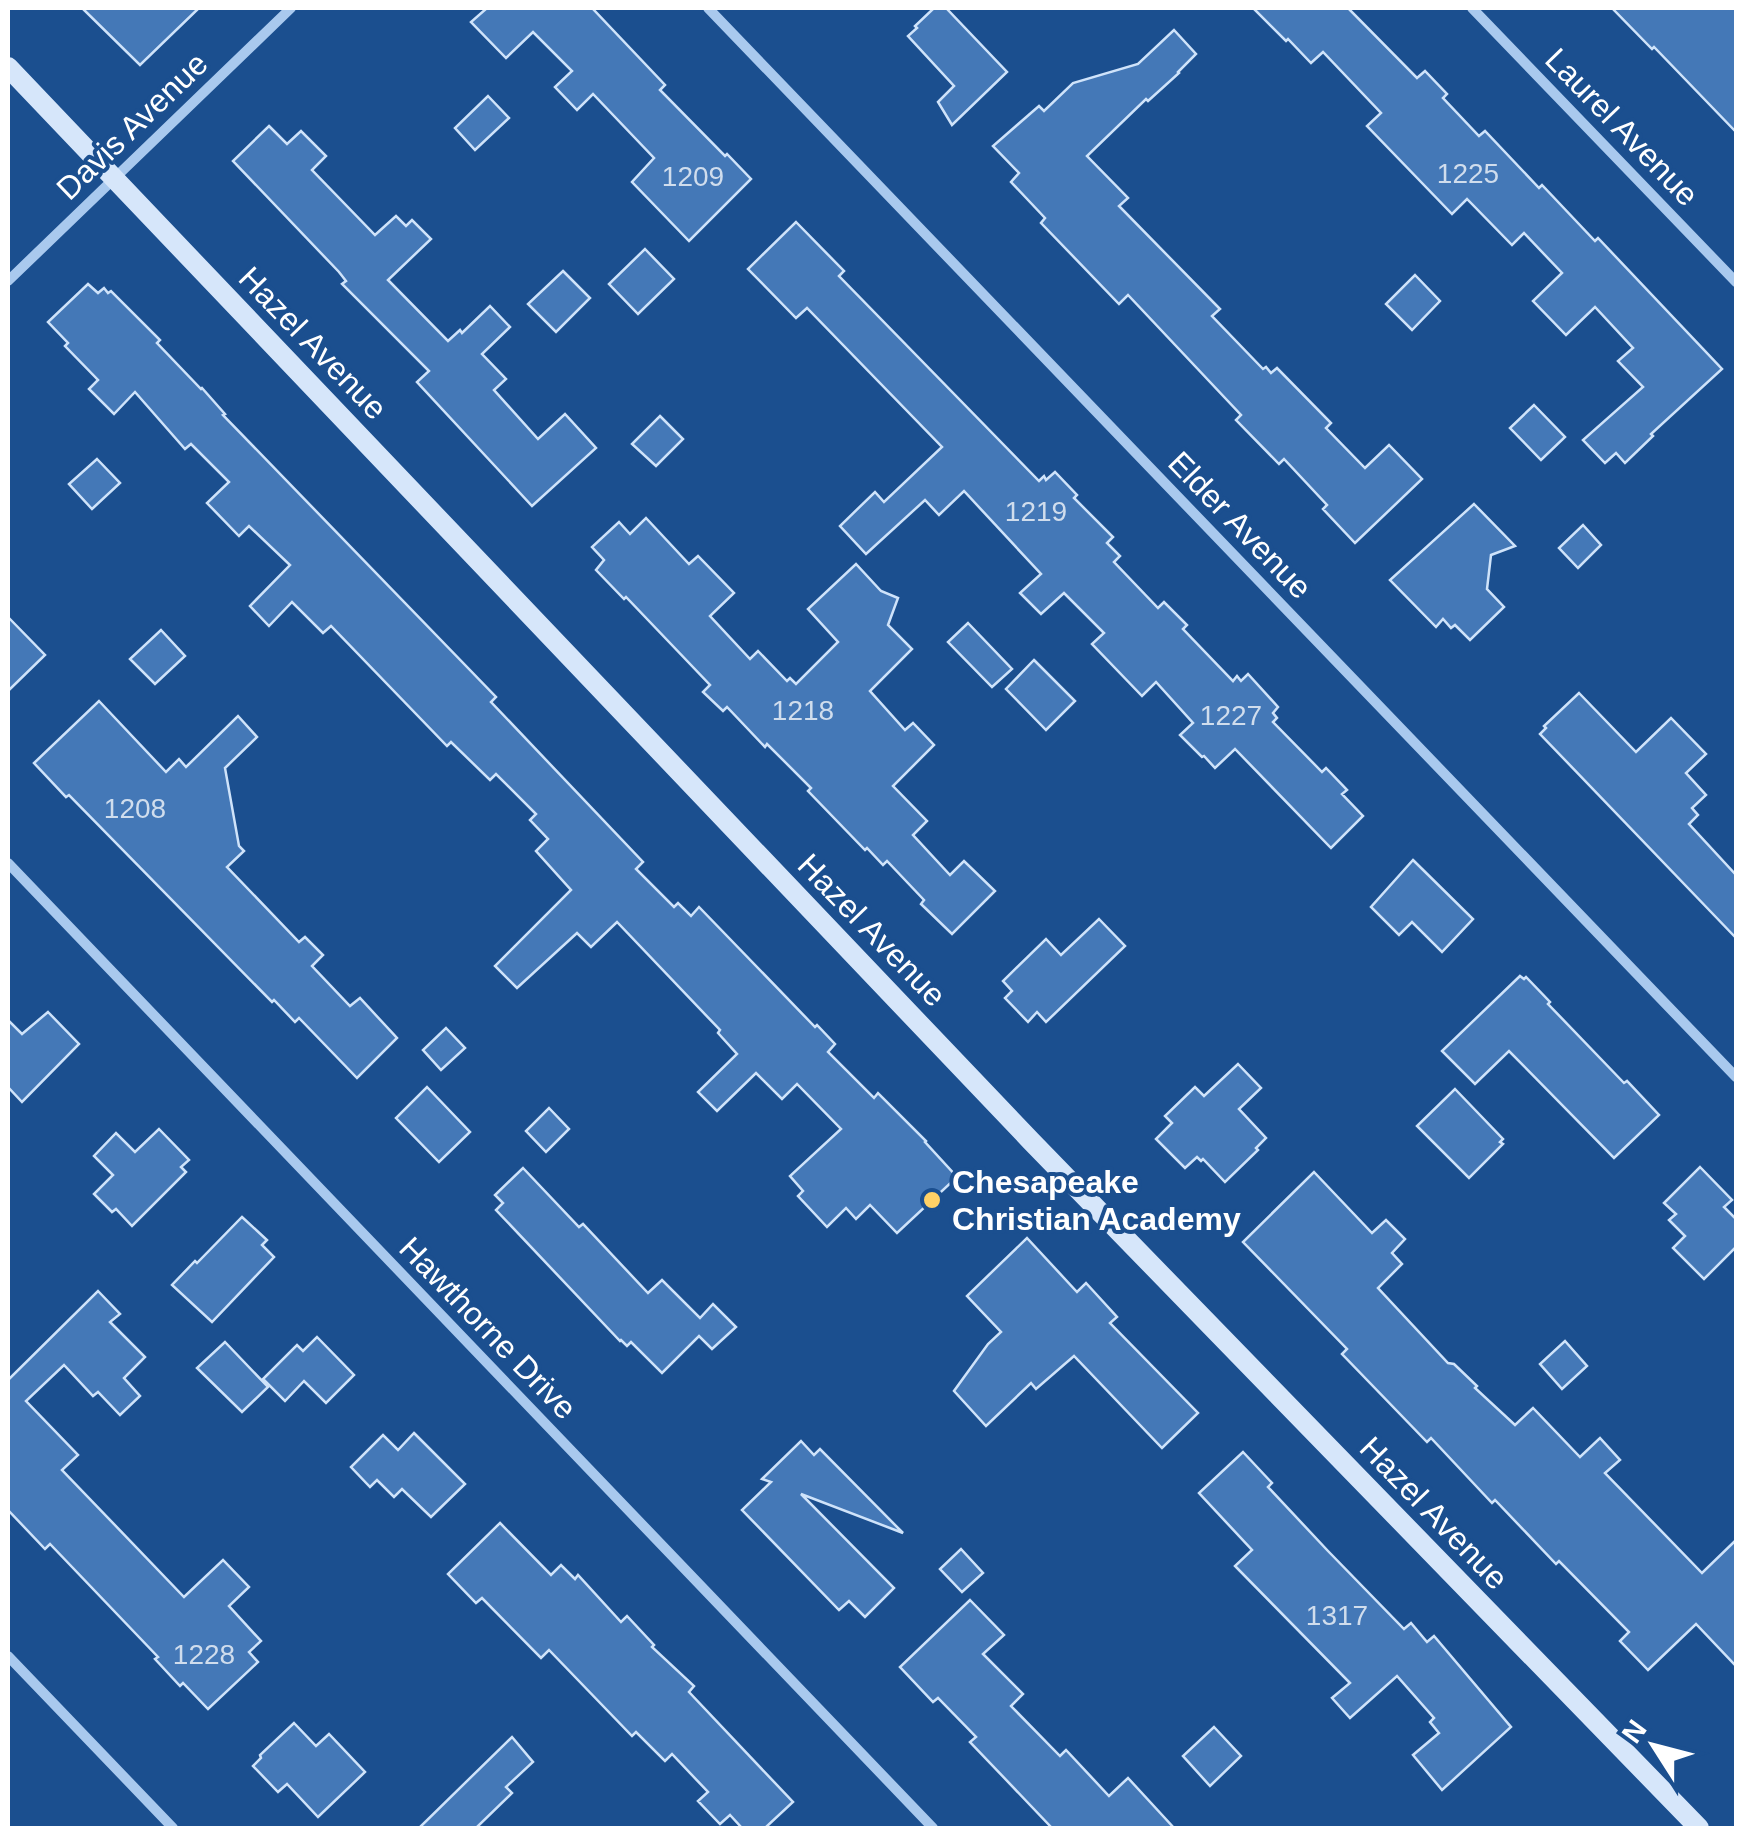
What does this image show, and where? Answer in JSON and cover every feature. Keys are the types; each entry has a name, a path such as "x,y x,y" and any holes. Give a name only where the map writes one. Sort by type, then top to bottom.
{"street":[{"name":"Davis Avenue","path":"8,281 292,8"},
{"name":"Elder Avenue","path":"708,8 1736,1077"},
{"name":"Laurel Avenue","path":"1472,8 1736,282"},
{"name":"Hazel Avenue","path":"8,67 1031,1142 1699,1828"},
{"name":"Hawthorne Drive","path":"8,863 932,1828"},
{"path":"8,1656 173,1828"}],"building":[{"path":"82,8 199,8 140,65"},
{"path":"487,8 592,8 665,85 660,90 751,179 689,241 632,182 654,158 593,94 577,110 555,87 572,71 533,32 506,58 471,22"},
{"path":"934,8 946,8 1007,72 952,125 938,102 954,86 908,36"},
{"path":"1253,8 1348,8 1417,78 1425,71 1447,94 1443,98 1479,136 1485,131 1539,188 1542,185 1595,241 1598,238 1722,369 1625,463 1616,453 1605,463 1583,440 1643,387 1618,361 1633,348 1595,307 1566,335 1533,301 1562,273 1524,233 1512,245 1467,199 1452,214 1367,126 1381,113 1323,52 1311,63"},
{"path":"1612,8 1736,8 1736,132 1654,47"},
{"path":"1174,30 1196,54 1087,156 1128,198 1119,206 1220,309 1212,316 1263,369 1266,367 1271,373 1277,368 1331,423 1326,428 1365,468 1389,445 1422,479 1355,543 1323,509 1327,505 1284,459 1279,464 1236,420 1241,415 1128,295 1119,304 1041,223 1045,218 1011,182 1019,173 993,146 1039,106 1044,111 1073,83 1138,64"},
{"path":"488,96 509,118 475,150 455,128"},
{"path":"269,126 287,144 301,131 326,156 312,170 375,235 396,216 406,226 412,220 431,239 388,280 448,341 490,306 510,327 482,354 506,379 494,390 538,439 565,414 596,448 532,506 417,382 429,371 342,284 346,281 339,272 233,161"},
{"path":"796,222 844,271 839,276 1039,481 1055,472 1077,495 1074,498 1113,537 1107,543 1120,556 1114,562 1158,608 1164,602 1187,625 1183,629 1233,681 1237,676 1241,681 1248,674 1278,707 1273,722 1322,772 1326,768 1347,790 1342,794 1363,816 1331,848 1235,749 1215,768 1202,757 1180,735 1193,723 1156,682 1142,696 1092,644 1104,633 1064,593 1041,614 1020,593 1041,574 964,491 939,515 925,500 866,554 840,526 875,492 884,502 942,447 807,308 796,318 748,269"},
{"path":"645,249 674,279 638,314 609,284"},
{"path":"563,271 590,298 556,332 528,304"},
{"path":"1415,275 1440,301 1412,330 1386,304"},
{"path":"88,284 98,293 104,288 108,293 111,291 160,340 157,343 223,415 496,697 491,702 643,862 636,869 674,907 678,903 691,916 699,907 835,1044 828,1052 874,1098 878,1093 957,1177 897,1233 870,1205 856,1219 846,1208 827,1227 798,1196 803,1191 790,1176 841,1129 797,1084 782,1099 756,1073 717,1111 698,1092 737,1054 718,1033 720,1030 617,922 591,947 577,933 517,988 495,966 571,890 536,851 548,839 530,820 536,814 496,774 490,780 451,742 447,746 331,626 323,633 292,602 269,626 250,606 290,565 249,526 239,536 207,503 229,482 191,444 185,449 135,392 114,414 89,389 98,380 48,322"},
{"path":"1534,405 1565,437 1541,460 1510,428"},
{"path":"660,416 683,439 656,466 632,444"},
{"path":"97,459 120,483 92,509 69,484"},
{"path":"1474,504 1515,546 1491,555 1487,589 1504,607 1470,640 1443,619 1436,627 1390,580"},
{"path":"646,518 689,564 698,556 734,593 710,616 750,659 758,651 787,681 790,678 796,684 838,642 808,609 856,564 881,591 898,598 888,625 912,649 870,691 905,730 913,723 934,745 893,786 927,821 913,835 950,875 964,861 995,891 952,934 921,904 924,900 887,861 883,865 865,850 767,744 765,747 727,707 723,711 703,692 710,685 596,570 604,560 592,547 619,522 630,534"},
{"path":"1583,525 1601,545 1578,568 1559,548"},
{"path":"8,617 45,655 8,691"},
{"path":"968,623 1012,669 992,687 948,642"},
{"path":"161,630 185,656 155,684 130,659"},
{"path":"1034,660 1075,701 1046,730 1006,689"},
{"path":"1579,693 1636,752 1671,718 1706,754 1686,773 1706,795 1692,808 1698,815 1689,824 1736,875 1736,938 1540,734"},
{"path":"99,701 166,772 179,759 186,767 238,716 257,737 225,768 239,846 244,851 227,867 299,942 305,937 323,955 312,966 350,1006 360,998 397,1038 357,1078 299,1018 295,1022 272,1002 34,763"},
{"path":"1413,860 1473,919 1442,952 1412,922 1399,935 1371,907"},
{"path":"1099,919 1125,946 1046,1022 1037,1012 1028,1022 1005,998 1012,991 1003,981 1046,939 1061,955"},
{"path":"1520,976 1526,977 1659,1115 1614,1158 1509,1051 1475,1084 1442,1051"},
{"path":"48,1012 79,1044 22,1102 8,1087 8,1020 22,1034"},
{"path":"446,1028 465,1048 441,1070 423,1050"},
{"path":"1238,1064 1261,1088 1239,1109 1266,1138 1225,1182 1203,1159 1197,1157 1185,1168 1156,1139 1172,1123 1165,1116 1195,1087 1204,1096"},
{"path":"427,1087 470,1132 439,1162 396,1118"},
{"path":"1455,1089 1503,1139 1503,1144 1469,1178 1417,1126"},
{"path":"549,1108 569,1129 546,1152 526,1131"},
{"path":"159,1129 189,1160 181,1167 186,1172 132,1226 94,1194 113,1175 94,1156 116,1133 135,1152"},
{"path":"1700,1167 1732,1200 1724,1207 1736,1219 1736,1247 1704,1279 1673,1248 1685,1236 1669,1220 1676,1214 1664,1203"},
{"path":"523,1168 648,1293 662,1280 700,1318 713,1304 736,1327 712,1349 699,1336 662,1373 631,1342 627,1346 620,1341 496,1210 503,1203 495,1195"},
{"path":"1314,1172 1372,1233 1386,1220 1405,1239 1392,1253 1402,1264 1378,1288 1448,1363 1454,1364 1515,1425 1533,1408 1580,1457 1600,1438 1620,1460 1605,1473 1702,1573 1736,1540 1736,1666 1696,1624 1648,1670 1620,1641 1629,1632 1495,1500 1492,1503 1431,1438 1427,1442 1342,1354 1347,1349 1243,1242"},
{"path":"242,1217 267,1240 262,1245 274,1257 212,1322 172,1285"},
{"path":"1027,1238 1077,1292 1086,1283 1117,1317 1110,1323 1198,1413 1162,1448 1074,1356 1036,1389 1031,1383 986,1426 954,1391 1001,1332 967,1296"},
{"path":"98,1291 120,1314 110,1322 145,1357 124,1378 140,1396 120,1415 98,1392 93,1396 64,1365 26,1401 78,1455 62,1470 184,1597 223,1560 249,1587 229,1606 261,1641 249,1652 258,1662 208,1709 183,1683 180,1686 155,1659 158,1657 50,1544 45,1549 8,1510 8,1380"},
{"path":"317,1337 354,1375 326,1403 304,1381 285,1401 263,1379 297,1345 303,1351"},
{"path":"1565,1341 1587,1366 1562,1389 1540,1364"},
{"path":"225,1342 268,1387 242,1412 197,1368"},
{"path":"414,1433 465,1484 431,1517 402,1489 394,1497 377,1480 370,1487 351,1467 383,1435 398,1450"},
{"path":"801,1441 814,1455 820,1449 903,1533 801,1494 894,1588 865,1617 849,1601 839,1610 742,1510 771,1482 762,1479"},
{"path":"1243,1452 1272,1483 1268,1487 1404,1629 1411,1623 1427,1642 1434,1636 1511,1727 1442,1790 1413,1755 1439,1733 1430,1722 1434,1718 1397,1676 1350,1718 1332,1698 1350,1683 1235,1566 1252,1550 1199,1493"},
{"path":"500,1523 551,1575 561,1565 575,1579 578,1575 621,1622 627,1616 652,1647 694,1686 689,1692 793,1802 765,1828 742,1828 730,1815 720,1824 698,1801 708,1792 672,1754 665,1761 636,1732 632,1736 549,1650 541,1658 482,1598 476,1603 448,1574"},
{"path":"961,1549 983,1573 962,1592 940,1569"},
{"path":"970,1600 1004,1635 983,1654 1023,1694 1011,1706 1060,1756 1066,1750 1109,1796 1128,1778 1174,1828 1052,1828 970,1742 976,1737 938,1698 933,1702 900,1667"},
{"path":"294,1723 316,1746 329,1734 365,1772 318,1817 287,1784 278,1792 253,1766"},
{"path":"1214,1727 1241,1756 1210,1786 1183,1756"},
{"path":"512,1737 533,1762 506,1787 512,1793 476,1828 419,1828"}],"place":[{"name":"Chesapeake Christian Academy","path":"932,1200"}]}
